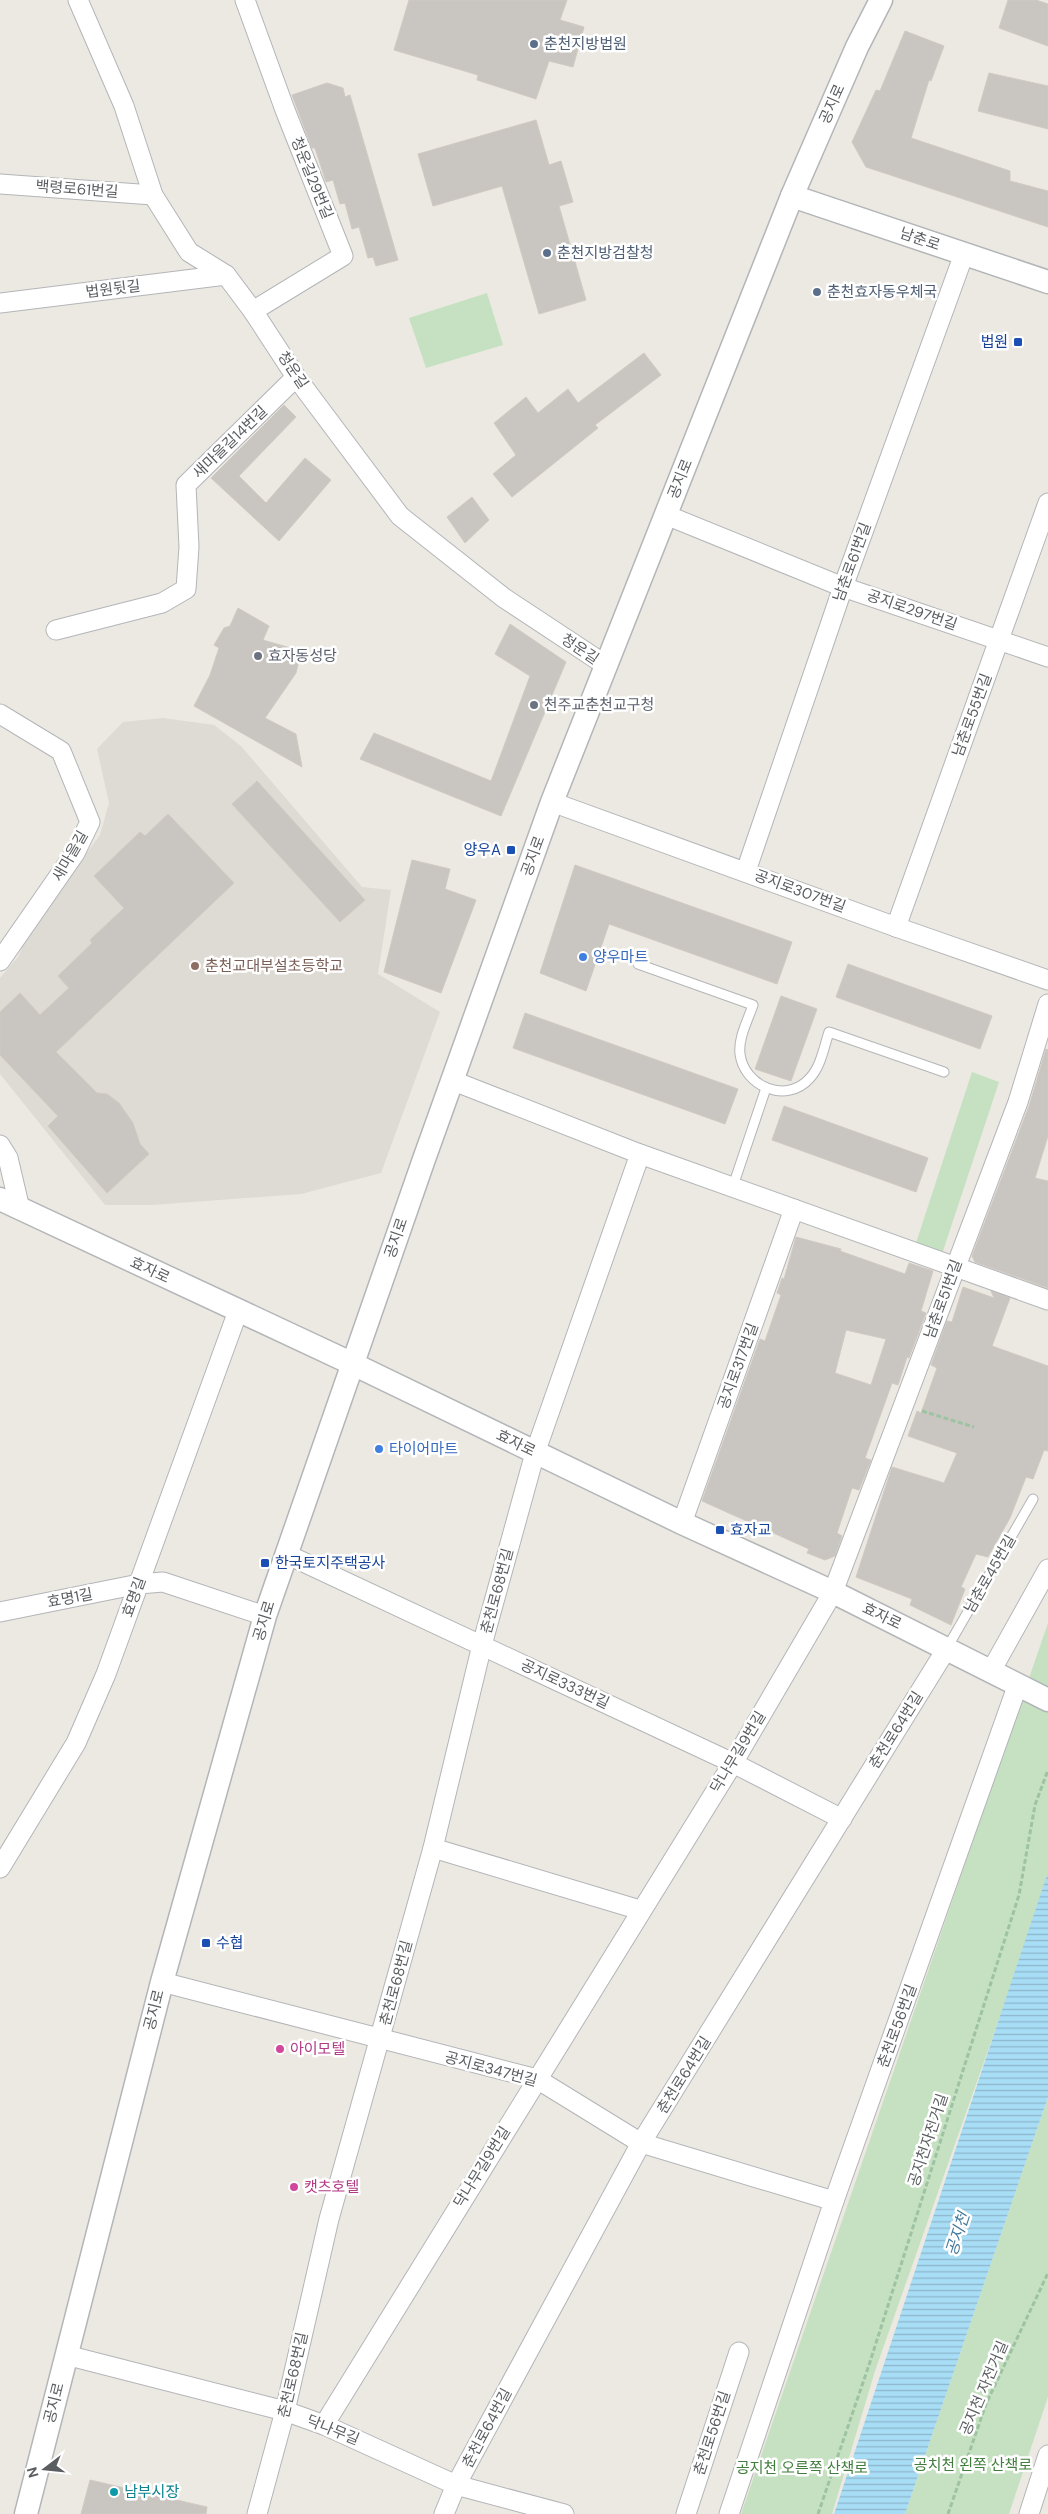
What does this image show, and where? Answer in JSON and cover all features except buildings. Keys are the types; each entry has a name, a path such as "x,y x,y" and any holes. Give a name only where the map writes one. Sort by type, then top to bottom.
{"street":[{"name":"청운길","path":"78,0 124,106 153,195 189,252 226,275 253,311 296,377 400,516 504,598 607,666"},
{"name":"청운길29번길","path":"245,0 285,110 343,256 253,311"},
{"name":"공지로","path":"26,2514 162,1982 265,1616 286,1554 451,1080 552,802 792,196 857,47 881,0"},
{"name":"백령로61번길","path":"0,184 153,195"},
{"name":"남춘로","path":"792,196 1048,282"},
{"name":"남춘로61번길","path":"746,871 843,587 964,254"},
{"name":"법원뒷길","path":"0,303 226,275"},
{"name":"새마을길14번길","path":"56,630 162,603 186,589 189,547 186,485 296,377"},
{"name":"남춘로55번길","path":"896,927 1048,503"},
{"name":"공지로297번길","path":"666,515 843,587 1048,657"},
{"name":"새마을길","path":"0,714 61,751 90,822 75,854 0,961"},
{"name":"공지로307번길","path":"552,802 1048,980"},
{"name":"남춘로51번길","path":"833,1592 1018,1102 1048,1004"},
{"path":"451,1080 640,1154 1048,1300"},
{"path":"0,1145 8,1158 20,1208"},
{"path":"535,1453 640,1154"},
{"name":"효자로","path":"0,1199 353,1364 682,1523 833,1592 1032,1692"},
{"name":"공지로317번길","path":"682,1523 794,1209"},
{"name":"효명길","path":"0,1868 76,1743 106,1674 238,1311"},
{"name":"춘천로68번길","path":"257,2514 285,2412 329,2219 381,2040 433,1848 482,1645 535,1453"},
{"name":"공지로333번길","path":"286,1554 733,1763 842,1819"},
{"path":"992,1671 1048,1569"},
{"name":"효명1길","path":"0,1612 139,1584 163,1582 265,1616"},
{"name":"닥나무길9번길","path":"324,2425 640,1910 733,1763 833,1592"},
{"name":"춘천로64번길","path":"444,2514 456,2484 641,2143 946,1648"},
{"name":"춘천로56번길","path":"729,2514 834,2201 1032,1692"},
{"path":"433,1848 640,1910"},
{"name":"공지로347번길","path":"162,1982 537,2079 641,2143 834,2201"},
{"name":"춘천로56번길","path":"686,2514 739,2352"},
{"name":"닥나무길","path":"66,2355 285,2412 324,2425 456,2484 564,2514"},
{"path":"1029,2514 1048,2455"}],"lane":[{"path":"638,964 753,1005 741,1039 740,1052 743,1065 749,1076 766,1088 785,1091 798,1087 809,1079 817,1068 829,1032 944,1072"},
{"path":"733,1186 766,1088"},
{"name":"남춘로45번길","path":"946,1648 1033,1500"}],"path":[{"path":"905,1405 974,1428"},
{"name":"공지천자전거길","path":"818,2514 869,2365 1019,1895 1035,1805 1048,1770"},
{"name":"공지천 자전거길","path":"948,2514 986,2404 1048,2274"}],"shaded area":[{"name":"춘천교대부설초등학교","path":"163,718 214,725 241,746 362,887 391,890 378,974 440,1012 381,1173 301,1194 152,1205 105,1205 0,1074 0,978 18,957 33,923 100,835 109,803 97,749 123,722"}],"green space":[{"path":"487,293 503,345 426,368 409,318"},
{"path":"972,1072 999,1082 942,1254 915,1246"},
{"name":"공지천 오른쪽 산책로","path":"1048,1623 1048,1872 1029,1934 875,2371 832,2514 741,2514"},
{"name":"공치천 왼쪽 산책로","path":"1048,2097 1048,2397 1009,2514 905,2514"}],"water":[{"name":"공지천","path":"1048,1872 1048,2097 905,2514 834,2514"}],"place":[{"name":"춘천지방법원","path":"534,44"},
{"name":"춘천지방검찰청","path":"547,253"},
{"name":"춘천효자동우체국","path":"817,292"},
{"name":"법원","path":"1018,342"},
{"name":"효자동성당","path":"258,656"},
{"name":"천주교춘천교구청","path":"534,705"},
{"name":"양우A","path":"511,850"},
{"name":"양우마트","path":"583,957"},
{"name":"춘천교대부설초등학교","path":"195,966"},
{"name":"타이어마트","path":"379,1449"},
{"name":"효자교","path":"720,1530"},
{"name":"한국토지주택공사","path":"265,1563"},
{"name":"수협","path":"206,1943"},
{"name":"아이모텔","path":"280,2049"},
{"name":"캣츠호텔","path":"294,2187"},
{"name":"남부시장","path":"114,2492"}]}
